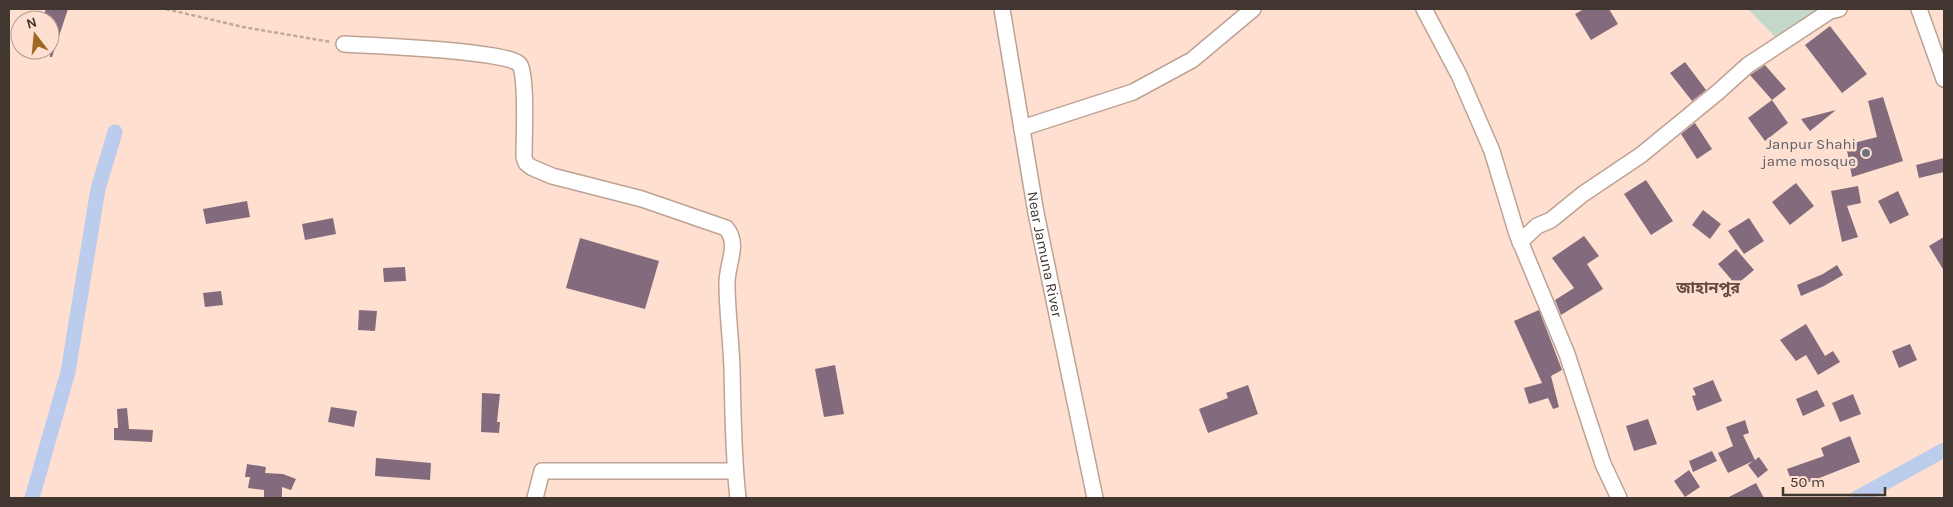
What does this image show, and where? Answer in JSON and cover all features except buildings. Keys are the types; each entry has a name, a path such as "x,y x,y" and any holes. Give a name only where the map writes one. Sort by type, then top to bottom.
{"street":[{"name":"Near Jamuna River","path":"1002,9 1036,213 1095,498"},
{"path":"1022,128 1133,92 1192,60 1253,9"},
{"path":"1424,9 1459,75 1492,151 1501,186 1520,242 1568,354 1603,464 1618,498"},
{"path":"1520,242 1537,226 1551,220 1583,194 1641,155 1748,65 1830,11 1839,9"},
{"path":"1919,9 1944,79"},
{"path":"344,44 414,47 498,57 518,62 521,66 523,87 524,157 526,163 531,167 552,176 642,199 726,228 731,234 733,241 727,281 735,471 738,498"},
{"path":"535,498 542,471 735,471"}],"path":[{"path":"166,9 243,27 344,44"}],"green space":[{"path":"1748,9 1850,9 1810,20 1776,38"}],"waterway":[{"path":"32,498 68,372 98,189 115,132"},
{"path":"1857,498 1944,450"}],"place":[{"name":"Janpur Shahi jame mosque","path":"1866,153"}],"district":[{"name":"জাহানপুর","path":"1708,287"}]}
